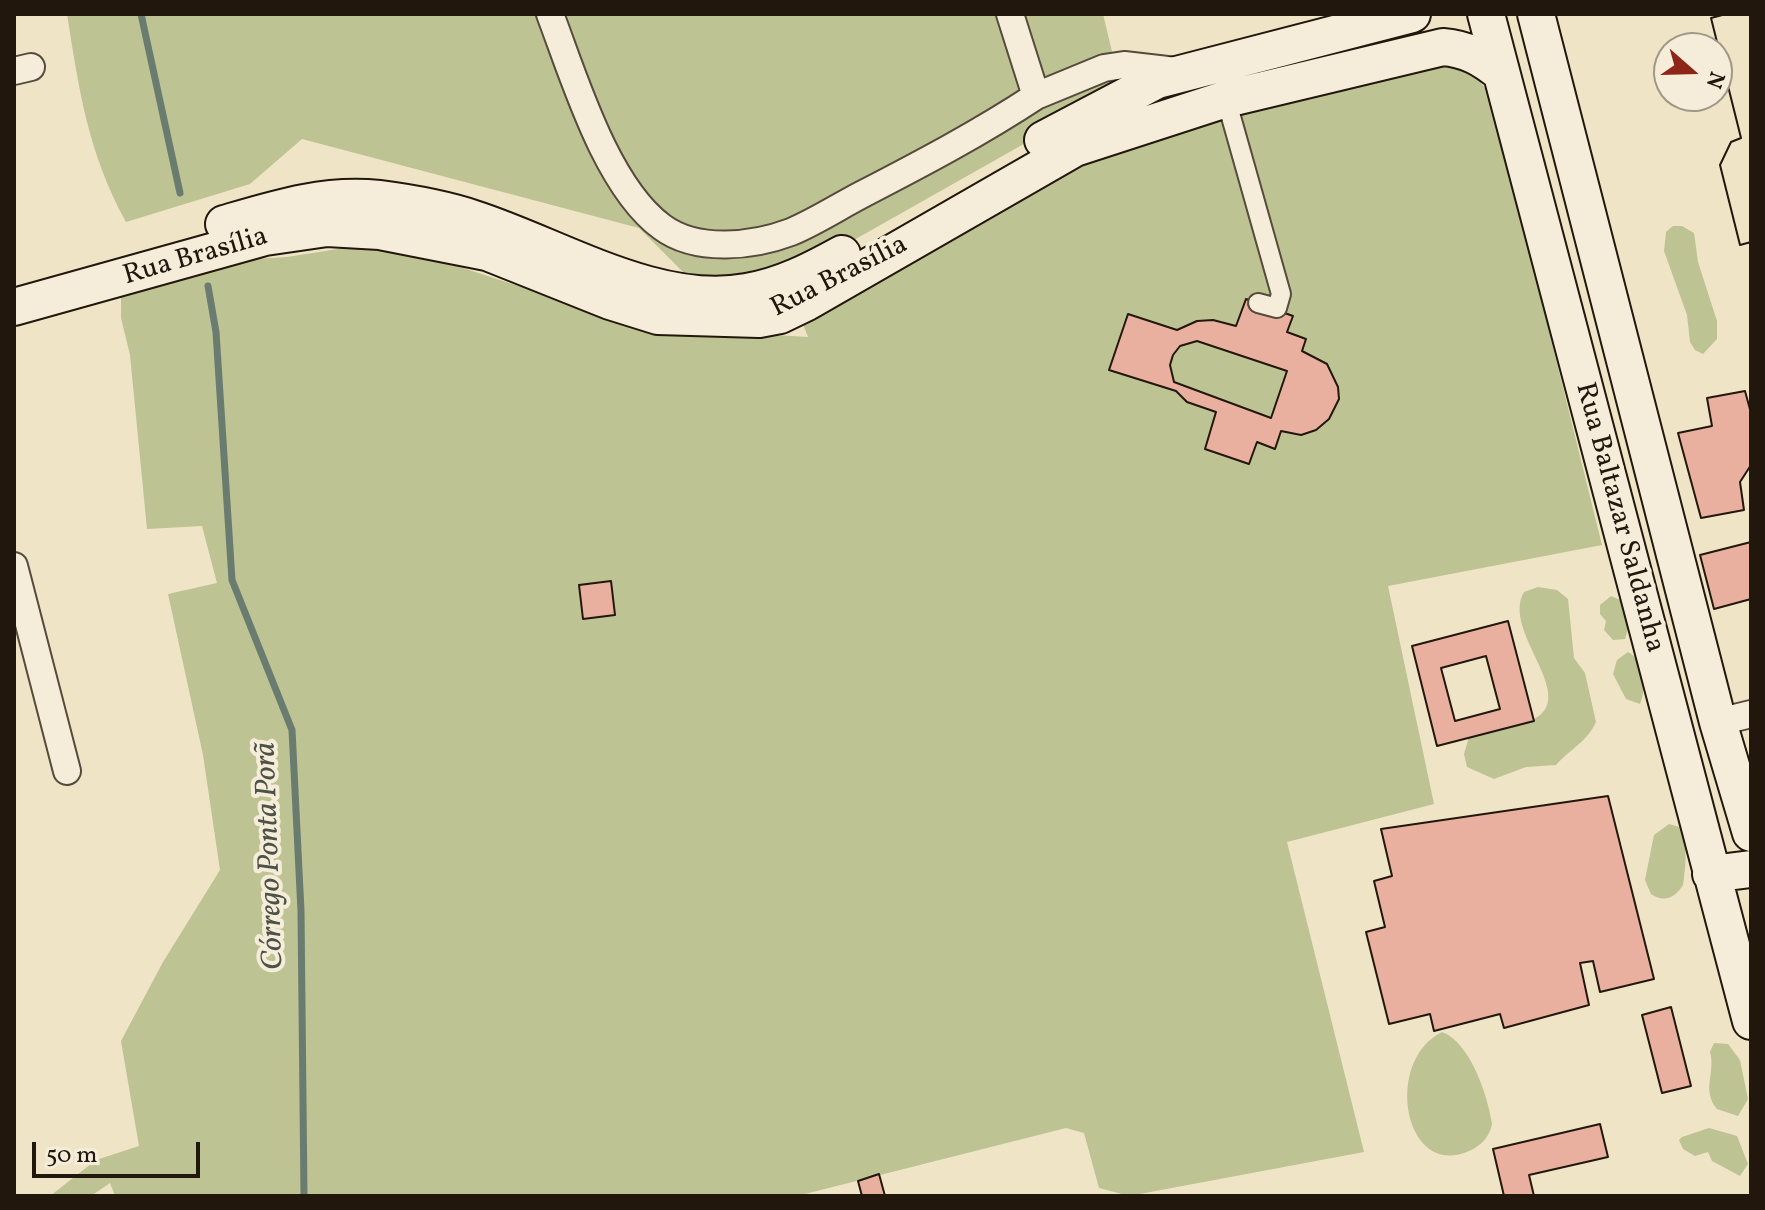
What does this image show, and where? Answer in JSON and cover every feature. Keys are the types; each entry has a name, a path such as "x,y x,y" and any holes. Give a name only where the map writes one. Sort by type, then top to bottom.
{"main road":[{"name":"Rua Brasília","path":"14,307 265,237 350,228 487,252 610,301 658,316 759,319 780,315 1075,148 1226,99 1289,66 1412,14"},
{"name":"Rua Baltazar Saldanha","path":"1486,14 1751,1021"},
{"name":"Rua Baltazar Saldanha","path":"1536,14 1621,338 1735,718 1751,833"},
{"name":"Rua Brasília","path":"14,282 289,204 377,199 474,219 647,285 673,291 743,293 807,274 1157,80 1194,72 1289,66 1443,47 1475,55 1501,73"},
{"path":"1574,349 1621,338"},
{"path":"1711,874 1751,869"}],"street":[{"path":"550,14 591,124 635,199 662,228 703,242 726,245 793,231 940,154 1036,96 1104,68 1124,65 1194,72"},
{"path":"1010,14 1036,96"},
{"path":"1226,99 1281,294 1277,308 1258,303"},
{"path":"14,566 67,771"}],"green space":[{"path":"67,14 1103,14 1121,89 815,262 699,288 639,228 302,139 250,184 126,222 94,146 81,95"},
{"path":"1439,65 1472,74 1492,101 1602,545 1388,586 1434,804 1287,842 1364,1152 1129,1196 1099,1188 1084,1133 1066,1128 797,1196 115,1196 110,1183 91,1196 50,1196 96,1160 139,1146 121,1041 163,962 220,870 203,755 168,594 217,583 202,526 147,529 130,355 121,318 121,267 287,257 344,248 381,248 417,253 589,309 724,332 808,337 801,319 1107,150"},
{"path":"1673,226 1682,226 1694,233 1698,262 1717,321 1717,339 1703,354 1695,350 1690,342 1687,315 1664,251 1666,232"},
{"path":"1538,587 1557,590 1568,599 1574,658 1585,673 1596,722 1583,740 1556,765 1526,767 1494,779 1467,767 1464,754 1469,737 1523,724 1544,711 1548,697 1546,681 1522,626 1520,608 1524,592"},
{"path":"1611,596 1623,601 1629,625 1625,639 1613,640 1604,630 1606,621 1600,614 1600,605"},
{"path":"1628,652 1638,661 1643,675 1640,704 1626,699 1613,674 1617,660"},
{"path":"1669,824 1683,828 1686,849 1684,878 1683,885 1676,893 1669,898 1660,898 1651,894 1645,880 1654,835"},
{"path":"1442,1032 1452,1038 1469,1058 1482,1085 1492,1124 1487,1136 1477,1146 1469,1151 1447,1155 1429,1149 1416,1134 1409,1113 1407,1090 1412,1067 1424,1047"},
{"path":"1714,1043 1728,1044 1740,1060 1748,1099 1738,1116 1717,1109 1712,1102 1709,1088 1710,1052"},
{"path":"1709,1128 1737,1136 1748,1164 1740,1176 1712,1161 1708,1152 1695,1156 1683,1149 1679,1140 1682,1137"}],"building":[{"path":"1726,14 1751,14 1751,242 1740,245 1720,165 1731,142 1741,138 1733,106 1733,32 1714,32 1711,18"},
{"path":"1726,14 1751,14 1751,242 1740,245 1720,165 1731,142 1741,138 1733,106 1733,32 1714,32 1711,18"},
{"path":"1246,299 1293,316 1287,332 1306,339 1302,351 1327,364 1338,387 1339,399 1329,419 1316,430 1301,435 1281,431 1275,449 1257,442 1249,464 1205,449 1216,412 1187,402 1176,391 1109,370 1128,314 1177,330 1197,321 1213,320 1236,326"},
{"path":"1197,341 1287,371 1271,418 1174,382 1170,365 1173,355 1180,346"},
{"path":"1745,391 1751,413 1751,465 1740,482 1744,510 1701,518 1678,433 1712,426 1707,398"},
{"path":"1751,542 1751,599 1714,609 1700,555"},
{"path":"611,581 615,615 583,619 579,585"},
{"path":"1508,621 1534,721 1437,746 1412,646","holes":["1486,656 1500,709 1455,721 1441,668"]},
{"path":"1608,796 1654,979 1600,992 1593,961 1580,963 1589,1005 1504,1028 1500,1014 1434,1031 1430,1014 1389,1024 1366,932 1385,927 1374,881 1392,876 1381,829"},
{"path":"1671,1007 1691,1086 1662,1093 1642,1015"},
{"path":"1600,1124 1608,1157 1529,1175 1534,1196 1504,1196 1493,1149"},
{"path":"879,1174 885,1196 862,1196 858,1181"}],"waterway":[{"name":"Córrego Ponta Porã","path":"141,14 180,193"},
{"name":"Córrego Ponta Porã","path":"208,286 216,332 232,580 292,730 301,911 304,1196"}]}
